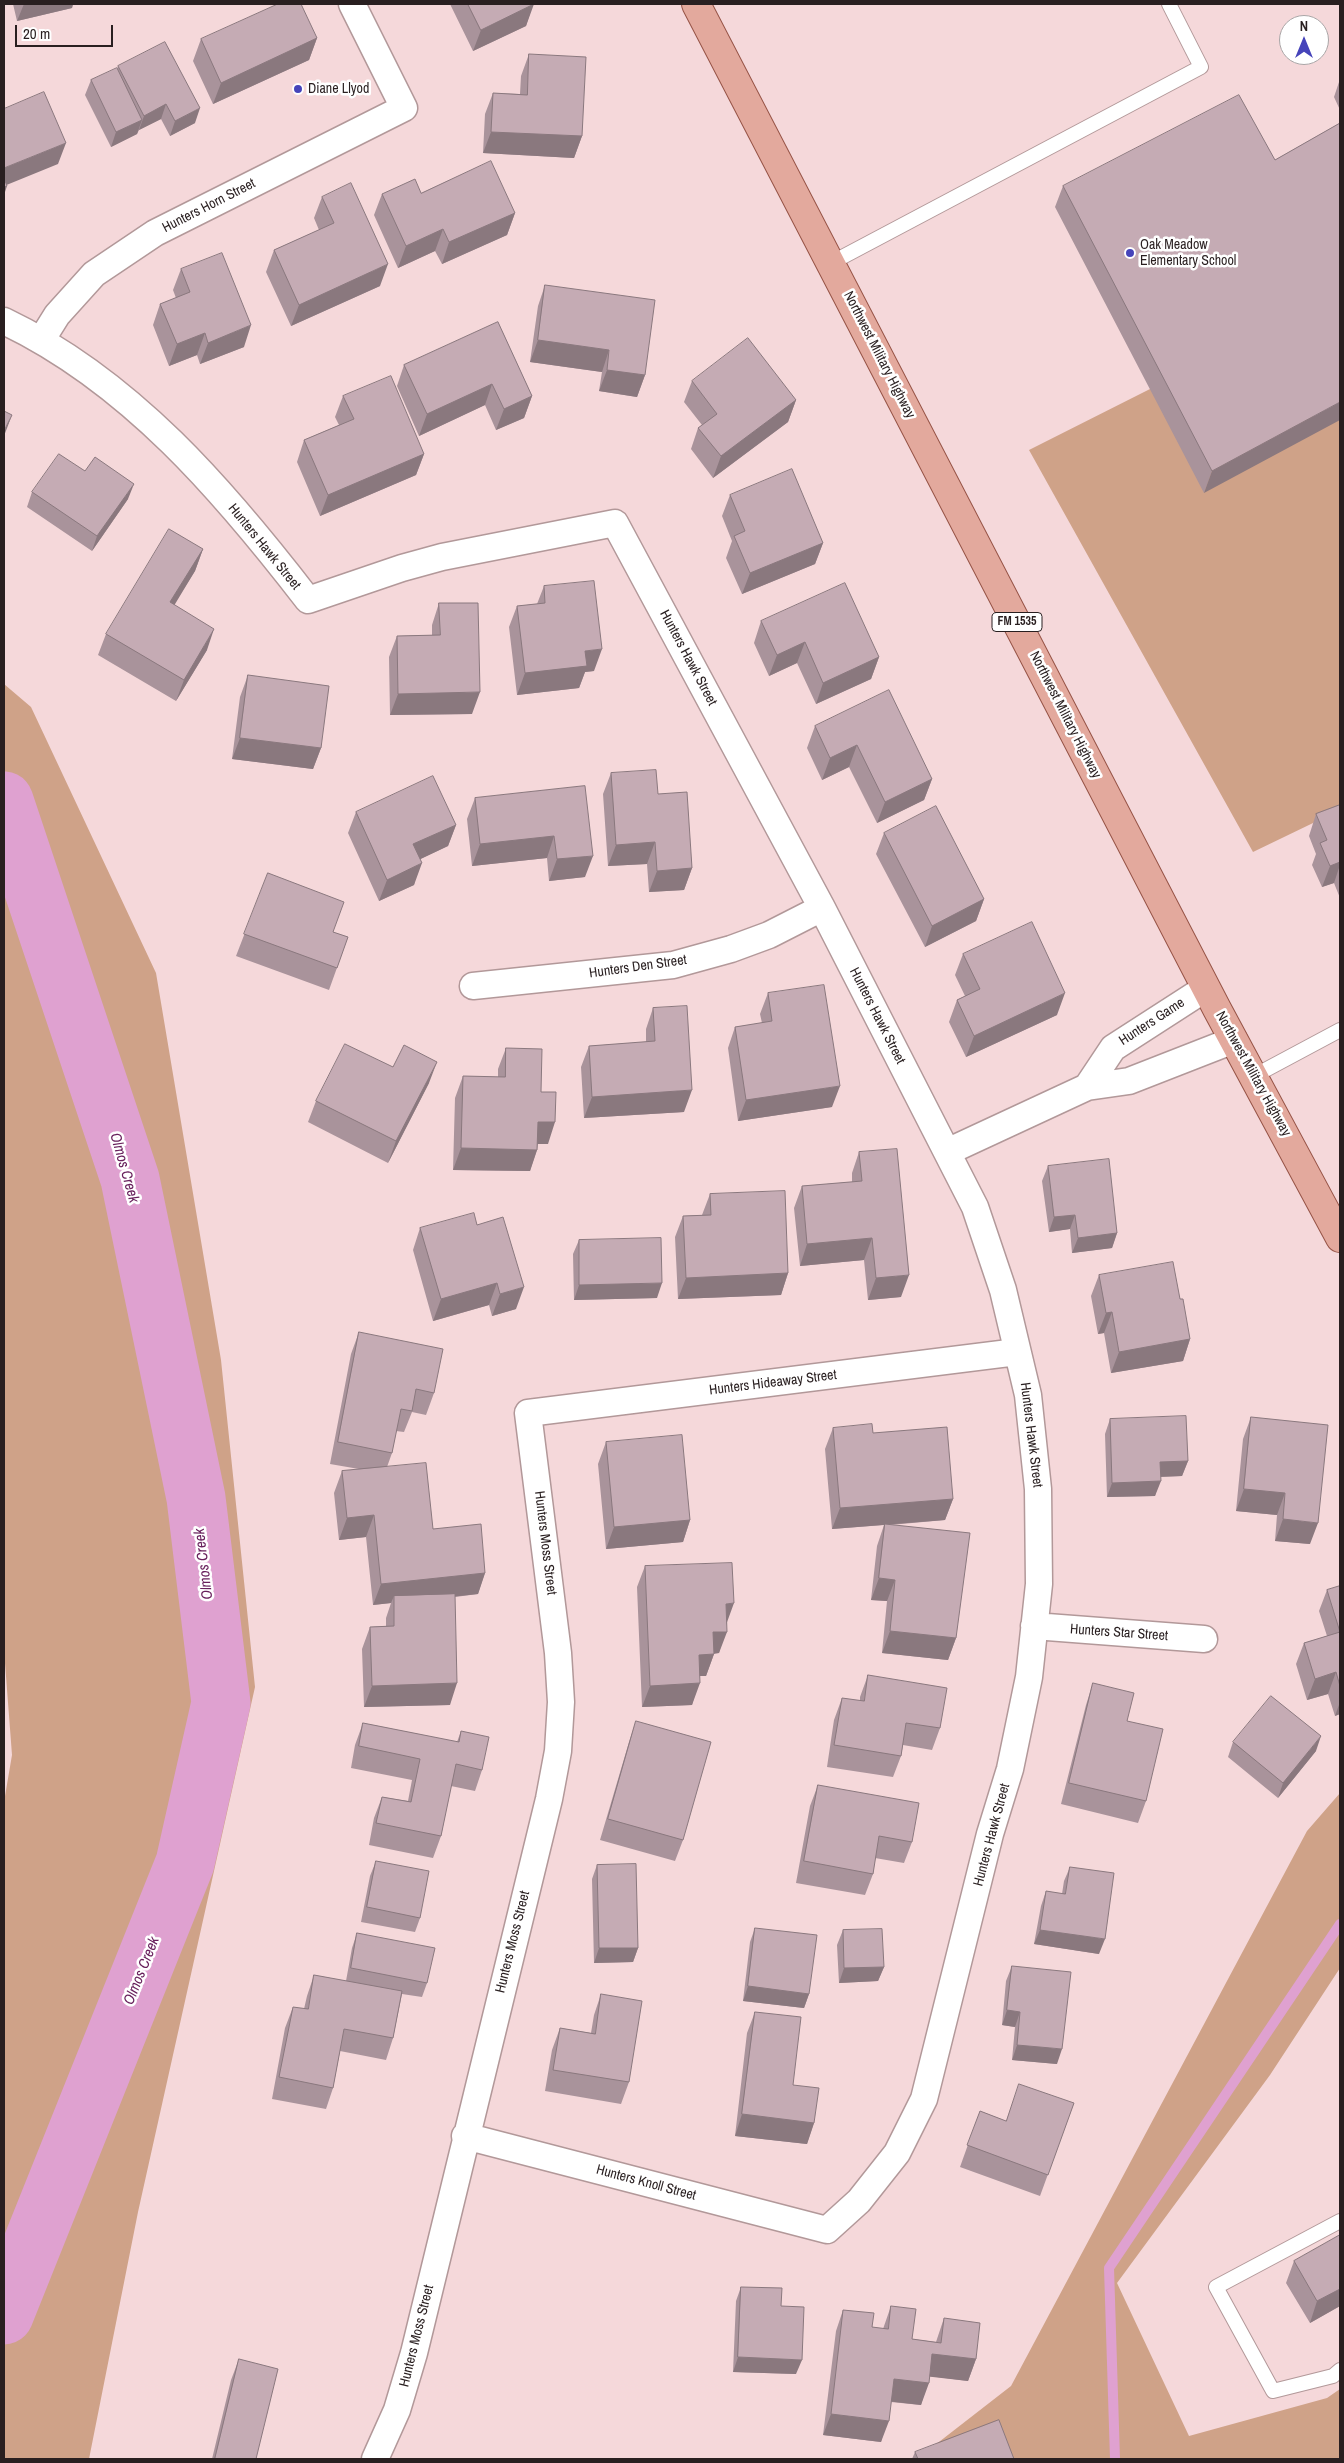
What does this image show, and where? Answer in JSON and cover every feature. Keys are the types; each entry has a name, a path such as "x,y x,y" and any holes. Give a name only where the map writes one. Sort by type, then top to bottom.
{"main road":[{"name":"Northwest Military Highway","path":"696,4 1206,988 1340,1238"}],"street":[{"name":"Hunters Horn Street","path":"42,339 57,315 94,274 156,232 404,108 352,4"},
{"name":"Hunters Hawk Street","path":"4,321 42,339 133,405 187,456 262,540 308,600 402,568 442,557 615,523 822,908 975,1206 1003,1290 1028,1394 1038,1489 1039,1584 1029,1677 1010,1769 990,1834 924,2099 897,2153 859,2201 827,2230"},
{"name":"Hunters Den Street","path":"473,986 673,966 769,935 822,908"},
{"name":"Hunters Game","path":"1086,1087 1113,1048 1206,988"},
{"path":"947,1152 1086,1087 1129,1081 1234,1040"},
{"name":"Hunters Hideaway Street","path":"528,1414 1017,1352"},
{"name":"Hunters Moss Street","path":"376,2459 398,2410 414,2353 465,2136 549,1799 558,1751 561,1702 558,1653 528,1414"},
{"name":"Hunters Star Street","path":"1034,1626 1204,1639"},
{"name":"Hunters Knoll Street","path":"465,2136 827,2230"}],"lane":[{"path":"831,263 1201,67 1169,4"},
{"path":"1254,1076 1340,1030"},
{"path":"1340,2221 1216,2287 1273,2391 1333,2376 1340,2370"}],"shaded area":[{"path":"1150,389 1340,420 1340,810 1253,852 1029,450"},
{"path":"4,684 31,707 156,973 221,1360 255,1687 138,2212 89,2459 4,2459 4,1802 12,1755 4,1650"},
{"path":"1340,1793 1340,1968 1270,2075 1117,2283 1189,2436 1327,2398 1340,2389 1340,2459 917,2459 1011,2386 1307,1831"}],"building":[{"path":"278,4 301,4 317,38 221,83 201,39"},
{"path":"468,4 534,4 481,30"},
{"path":"165,42 200,108 175,121 166,104 144,116 118,66"},
{"path":"529,54 586,57 582,136 491,132 493,93 527,95"},
{"path":"117,68 142,120 116,132 91,80"},
{"path":"44,92 66,143 4,168 4,109"},
{"path":"1239,95 1275,160 1340,123 1340,402 1212,471 1063,186"},
{"path":"491,161 515,213 449,242 443,229 406,246 382,194 415,179 421,193"},
{"path":"351,183 388,264 299,305 274,250 334,223 322,197"},
{"path":"222,253 251,325 208,343 205,333 177,344 160,304 190,292 181,269"},
{"path":"545,285 655,300 645,375 607,370 609,350 538,340"},
{"path":"498,322 532,396 504,409 492,384 427,414 404,365"},
{"path":"748,338 796,400 721,456 698,428 717,414 692,381"},
{"path":"391,376 424,454 328,495 304,440 354,419 343,396"},
{"path":"4,411 12,415 4,431"},
{"path":"59,454 85,471 95,457 134,484 97,536 32,492"},
{"path":"792,469 823,543 750,573 734,536 745,531 730,495"},
{"path":"169,529 203,549 170,602 214,629 184,680 106,634"},
{"path":"594,581 602,649 585,651 587,666 525,673 517,606 545,603 544,586"},
{"path":"845,583 879,657 823,683 805,642 777,655 761,621"},
{"path":"439,603 478,603 480,692 398,694 397,636 440,635"},
{"path":"248,675 329,686 321,748 240,738"},
{"path":"889,690 932,779 885,802 857,745 830,758 815,726"},
{"path":"656,770 658,794 687,792 692,868 657,871 655,842 616,845 611,773"},
{"path":"433,776 456,825 413,844 422,863 387,880 356,812"},
{"path":"585,786 593,856 557,859 554,836 480,844 475,798"},
{"path":"1340,805 1340,862 1330,866 1320,843 1327,840 1316,814"},
{"path":"936,806 984,899 932,926 884,833"},
{"path":"268,873 344,902 333,932 348,937 337,968 244,934"},
{"path":"1032,922 1065,993 974,1036 957,1000 980,989 963,954"},
{"path":"824,985 840,1086 746,1100 735,1027 772,1021 768,993"},
{"path":"687,1006 692,1090 592,1097 589,1046 655,1041 653,1008"},
{"path":"345,1044 393,1067 404,1045 437,1062 396,1141 316,1101"},
{"path":"506,1048 542,1049 541,1092 556,1092 555,1122 538,1122 537,1150 461,1148 463,1076 505,1077"},
{"path":"897,1149 909,1275 876,1278 872,1238 807,1244 802,1186 862,1181 859,1152"},
{"path":"1109,1159 1117,1233 1078,1238 1075,1215 1054,1217 1048,1166"},
{"path":"785,1191 788,1273 686,1278 683,1216 711,1215 710,1194"},
{"path":"474,1213 477,1225 503,1217 524,1287 500,1294 497,1283 441,1299 420,1228"},
{"path":"661,1238 662,1283 579,1285 579,1240"},
{"path":"1173,1262 1180,1299 1183,1299 1190,1339 1119,1352 1112,1312 1106,1313 1099,1275"},
{"path":"359,1332 443,1349 434,1393 416,1389 412,1411 401,1409 392,1453 338,1442"},
{"path":"1186,1416 1188,1461 1160,1462 1161,1481 1112,1483 1110,1419"},
{"path":"1251,1417 1328,1425 1318,1523 1283,1519 1285,1493 1244,1489"},
{"path":"872,1424 873,1433 947,1427 953,1499 840,1508 833,1428"},
{"path":"682,1435 690,1520 614,1527 606,1442"},
{"path":"426,1463 433,1529 481,1524 485,1573 381,1584 374,1515 347,1518 342,1471"},
{"path":"885,1524 970,1533 956,1638 890,1631 895,1580 879,1578"},
{"path":"732,1563 734,1603 726,1604 727,1632 713,1632 714,1654 699,1655 700,1683 650,1686 645,1566"},
{"path":"1340,1586 1340,1632 1327,1590"},
{"path":"455,1594 457,1683 372,1686 370,1627 394,1626 394,1596"},
{"path":"1340,1632 1340,1686 1336,1672 1315,1679 1304,1643"},
{"path":"868,1675 947,1688 940,1728 906,1723 901,1756 834,1745 842,1698 864,1701"},
{"path":"1093,1683 1134,1693 1127,1721 1163,1729 1146,1801 1069,1783"},
{"path":"1271,1696 1321,1736 1283,1783 1233,1742"},
{"path":"636,1721 711,1742 683,1840 608,1819"},
{"path":"363,1723 459,1742 461,1731 489,1737 482,1770 456,1764 441,1836 376,1823 382,1797 411,1802 420,1759 359,1746"},
{"path":"818,1785 919,1803 912,1842 879,1836 873,1874 804,1861"},
{"path":"376,1861 429,1871 420,1918 367,1907"},
{"path":"636,1864 638,1948 599,1948 597,1865"},
{"path":"1070,1867 1114,1873 1105,1939 1040,1930 1046,1891 1065,1894"},
{"path":"755,1928 817,1935 809,1994 748,1986"},
{"path":"882,1929 884,1967 844,1968 843,1930"},
{"path":"357,1933 435,1948 427,1983 351,1968"},
{"path":"1012,1966 1071,1972 1062,2049 1017,2045 1020,2012 1007,2010"},
{"path":"314,1975 402,1991 393,2038 344,2029 333,2088 279,2077 293,2007 308,2009"},
{"path":"601,1994 642,2001 629,2082 553,2070 560,2028 595,2034"},
{"path":"755,2012 801,2017 793,2085 819,2088 814,2123 742,2114"},
{"path":"1019,2084 1074,2103 1048,2175 967,2145 980,2111 1006,2121"},
{"path":"1340,2235 1340,2289 1317,2301 1294,2261"},
{"path":"741,2287 782,2288 781,2306 804,2307 802,2360 738,2357"},
{"path":"891,2306 916,2309 912,2339 941,2343 944,2318 980,2323 976,2359 932,2354 929,2383 894,2379 889,2421 831,2414 843,2310 874,2313 872,2327 888,2329"},
{"path":"239,2359 278,2369 256,2459 215,2459"},
{"path":"999,2420 1014,2459 918,2459 915,2452"}],"waterway":[{"name":"Olmos Creek","path":"4,801 130,1179 196,1498 221,1703 185,1863 4,2315"},
{"path":"1115,2459 1109,2268 1340,1924"}],"place":[{"name":"Diane Llyod","path":"298,89"},
{"name":"Oak Meadow Elementary School","path":"1130,253"}]}
